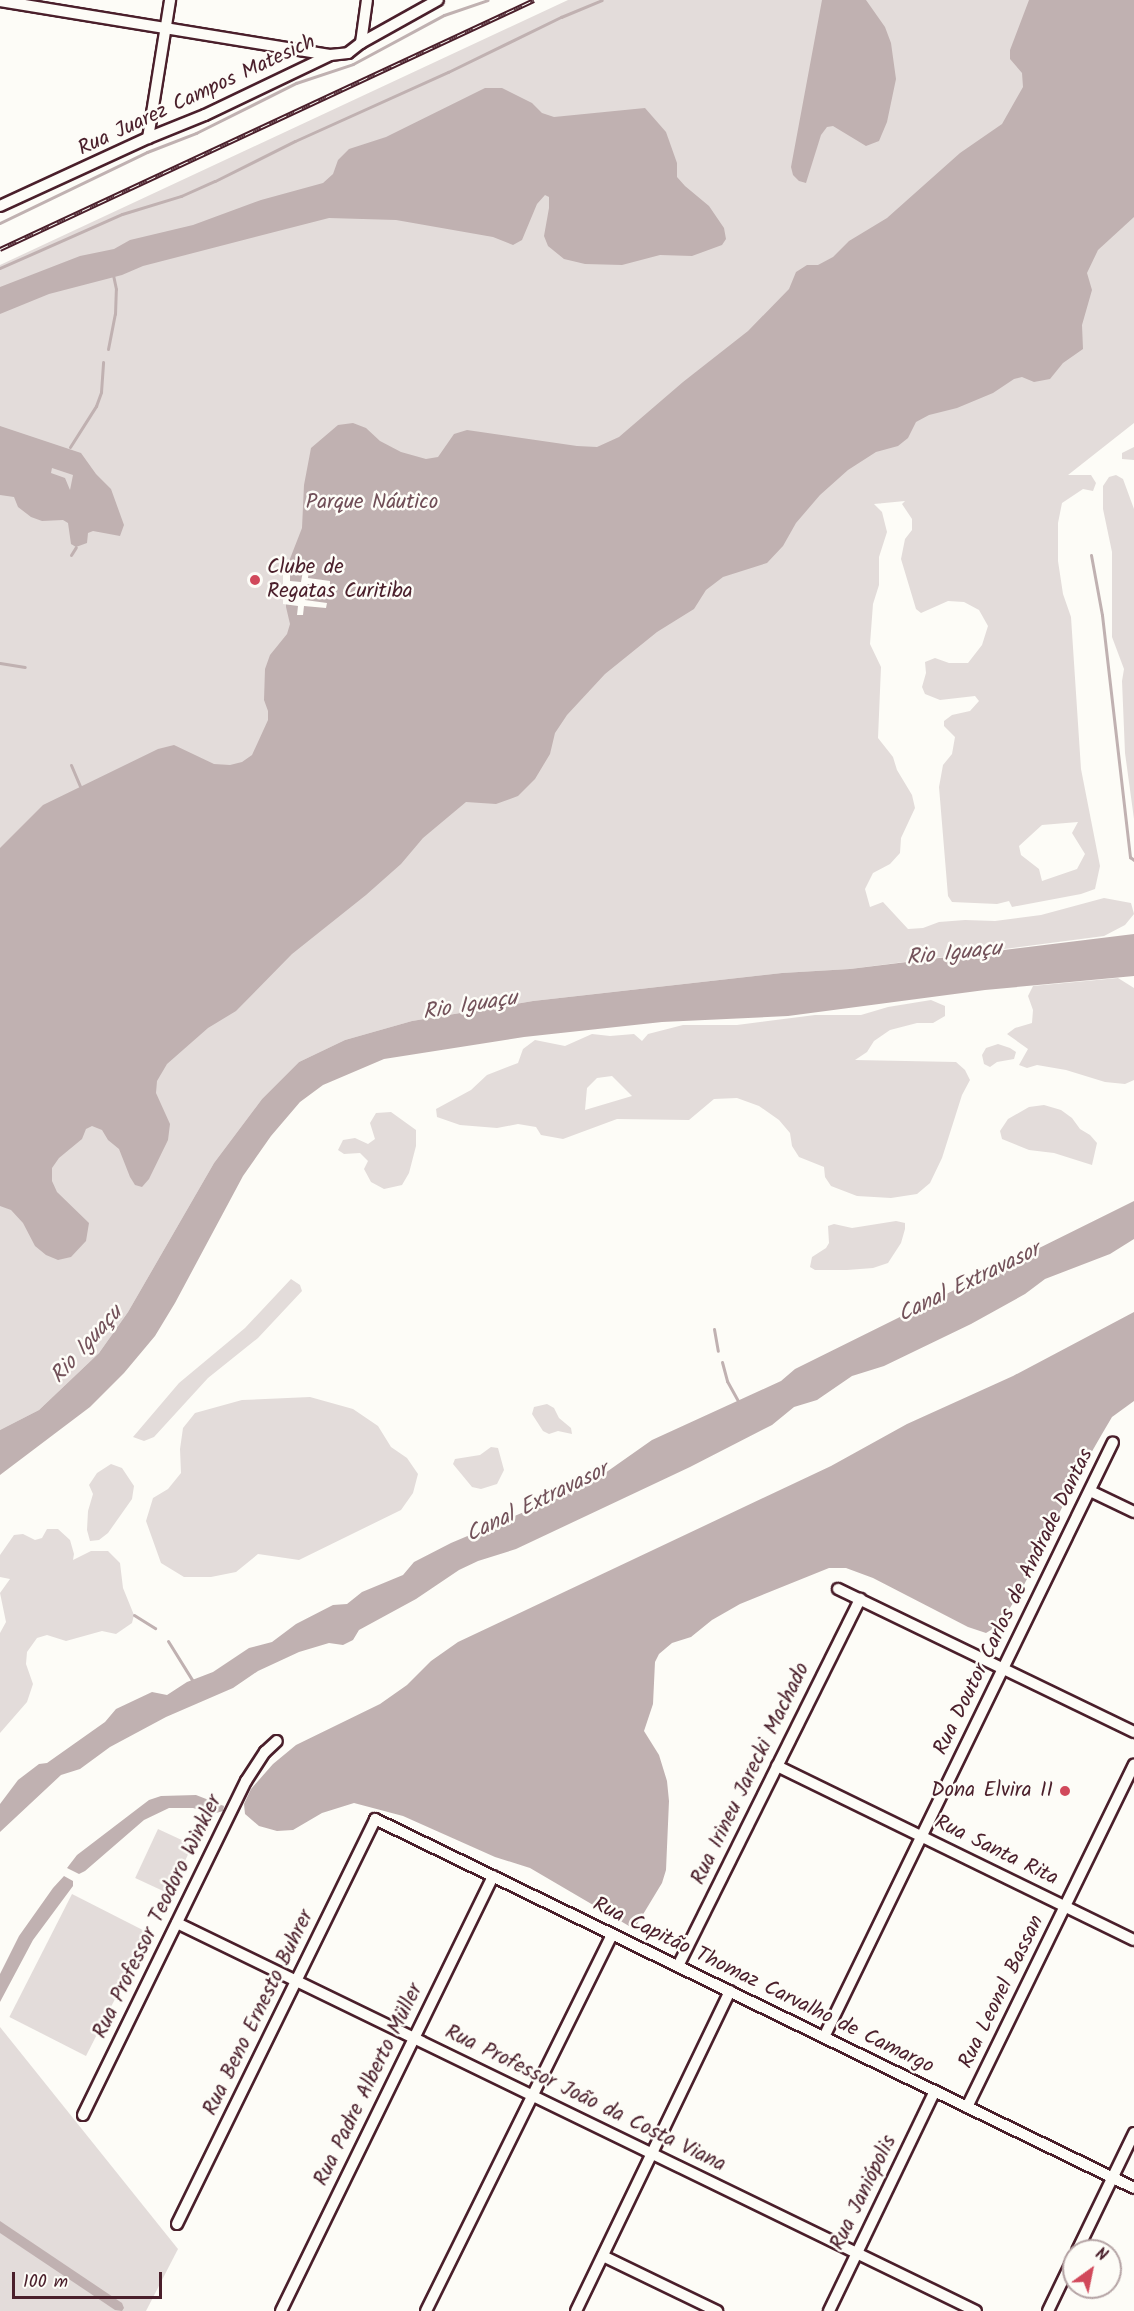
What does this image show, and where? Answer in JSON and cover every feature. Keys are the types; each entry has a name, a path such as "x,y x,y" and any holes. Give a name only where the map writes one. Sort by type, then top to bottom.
{"street":[{"path":"148,138 170,0"},
{"path":"361,43 368,0"},
{"name":"Rua Juarez Campos Matesich","path":"0,206 148,138 205,116 330,55 348,53 361,43 438,0"},
{"path":"0,1 330,55"},
{"name":"Rua Doutor Carlos de Andrade Dantas","path":"824,2037 1113,1442"},
{"path":"1090,1491 1134,1512"},
{"path":"838,1589 1134,1732"},
{"name":"Rua Irineu Jarecki Machado","path":"678,1966 860,1599"},
{"name":"Rua Professor Teodoro Winkler","path":"83,2115 254,1767 277,1741"},
{"name":"Rua Leonel Bassan","path":"967,2107 1134,1764"},
{"name":"Rua Santa Rita","path":"777,1766 1134,1940"},
{"name":"Rua Capitão Thomaz Carvalho de Camargo","path":"375,1819 1134,2188"},
{"name":"Rua Beno Ernesto Buhrer","path":"177,2224 375,1819"},
{"name":"Rua Padre Alberto Müller","path":"281,2311 493,1876"},
{"name":"Rua Professor João da Costa Viana","path":"177,1923 976,2311"},
{"path":"426,2311 612,1934"},
{"path":"576,2311 730,1991"},
{"name":"Rua Janiópolis","path":"829,2311 935,2091"},
{"path":"1083,2239 1134,2133"},
{"path":"603,2256 717,2311"},
{"path":"1048,2311 1062,2282"}],"green space":[{"name":"Parque Náutico","path":"568,0 1134,0 1134,423 1068,475 1091,475 1096,483 1093,491 1083,489 1062,503 1058,523 1058,561 1063,594 1071,617 1081,769 1100,866 1095,889 1081,894 1012,907 1009,901 997,904 952,902 948,896 939,787 943,765 952,754 955,737 944,726 944,721 952,715 970,711 979,701 975,696 940,700 925,694 922,687 926,673 925,662 935,658 949,663 968,663 982,645 988,626 979,610 964,602 948,601 921,613 916,609 901,559 905,539 912,530 912,519 902,504 905,501 874,504 882,512 887,532 879,557 879,585 873,604 870,644 881,667 878,738 893,757 897,770 912,795 915,808 901,838 900,853 890,864 873,873 865,889 870,907 883,902 908,929 923,928 939,922 995,921 1041,915 1104,898 1131,903 1134,914 1125,925 1104,936 850,969 782,973 533,1001 412,1021 345,1040 299,1062 262,1099 214,1163 128,1312 99,1353 39,1410 0,1430 0,265","holes":["1078,822 1072,833 1085,854 1077,869 1042,881 1039,869 1021,855 1019,846 1042,825"]},
{"path":"1134,447 1134,460 1122,459 1122,453"},
{"path":"1116,475 1123,479 1134,509 1134,819 1125,753 1122,681 1124,669 1112,637 1112,552 1103,509 1103,486 1109,477"},
{"path":"1118,978 1134,988 1134,1080 1125,1084 1105,1082 1066,1070 1037,1065 1027,1068 1019,1065 1028,1049 1007,1034 1015,1028 1032,1023 1033,1010 1028,996 1033,986"},
{"path":"931,1000 945,1006 945,1016 933,1023 917,1023 890,1030 874,1041 867,1052 855,1060 956,1062 965,1070 970,1080 962,1095 942,1158 930,1183 917,1194 891,1198 857,1196 831,1186 825,1177 824,1167 799,1157 792,1146 790,1133 779,1120 759,1106 737,1098 714,1099 689,1120 617,1119 563,1139 541,1135 536,1127 518,1124 497,1128 460,1125 437,1117 436,1109 471,1090 487,1075 518,1063 523,1049 535,1040 565,1046 592,1034 610,1036 634,1034 642,1041 648,1034 683,1025 737,1025 815,1015 861,1015 888,1007","holes":["612,1076 632,1096 585,1110 587,1088 597,1078"]},
{"path":"998,1044 1016,1052 1014,1059 997,1062 990,1067 984,1064 982,1055 986,1048"},
{"path":"1044,1105 1061,1110 1097,1143 1092,1165 1054,1153 1029,1150 1002,1139 1000,1131 1008,1119 1029,1107"},
{"path":"391,1112 416,1130 416,1146 409,1173 402,1185 384,1189 371,1182 364,1169 368,1161 360,1153 344,1154 338,1150 343,1140 355,1138 368,1144 375,1139 370,1123 376,1113"},
{"path":"896,1221 905,1223 905,1229 901,1243 888,1263 873,1268 847,1270 815,1270 810,1267 812,1257 826,1248 829,1243 828,1226 834,1224 852,1228"},
{"path":"291,1279 300,1285 302,1291 258,1338 208,1378 154,1437 144,1441 133,1437 179,1383 245,1328"},
{"path":"310,1397 353,1409 378,1426 391,1447 407,1458 418,1474 413,1493 401,1510 299,1560 258,1554 236,1572 211,1577 184,1577 161,1563 146,1521 153,1498 168,1489 181,1473 180,1449 183,1428 195,1413 242,1400"},
{"path":"547,1404 554,1408 559,1418 571,1428 572,1434 558,1431 549,1434 543,1431 532,1414 534,1407"},
{"path":"491,1447 498,1448 504,1470 497,1484 481,1489 472,1487 453,1464 455,1459 480,1455"},
{"path":"111,1464 122,1468 134,1486 132,1499 108,1533 99,1540 90,1541 87,1530 88,1511 93,1494 89,1485 97,1473"},
{"path":"47,1529 58,1529 70,1540 74,1554 73,1560 91,1551 108,1551 120,1563 123,1588 134,1615 132,1623 116,1634 102,1631 66,1641 47,1635 37,1638 27,1652 26,1664 33,1684 27,1702 0,1733 0,1633 6,1622 0,1593 10,1579 0,1577 0,1555 14,1535 23,1534 35,1540 42,1538"},
{"path":"158,1829 192,1845 170,1894 135,1878"},
{"path":"72,1894 149,1933 86,2056 9,2017"},
{"path":"0,2027 178,2249 146,2311 0,2311"}],"water":[{"path":"822,0 866,0 885,27 891,43 896,79 887,122 879,141 866,146 833,126 827,127 821,135 806,183 799,181 793,175 791,167"},
{"path":"1029,0 1134,0 1134,217 1098,250 1087,273 1092,290 1082,325 1083,349 1063,363 1050,379 1034,382 1022,377 1014,379 993,393 957,408 929,415 916,422 908,438 898,446 876,452 848,470 820,495 796,523 783,546 767,563 723,577 706,590 694,609 657,632 605,674 567,715 555,733 550,754 535,779 518,796 496,804 466,802 423,838 401,864 366,895 292,954 236,1011 208,1028 167,1064 157,1081 156,1093 170,1124 168,1140 149,1179 142,1187 135,1185 119,1149 108,1140 102,1130 92,1126 86,1129 82,1139 59,1158 52,1168 52,1181 57,1192 89,1223 86,1241 71,1257 58,1260 46,1255 35,1246 23,1223 11,1210 0,1206 0,848 43,805 158,749 174,745 214,764 230,765 242,762 252,755 268,720 264,700 265,669 270,655 287,634 290,624 286,607 286,569 302,528 304,485 311,448 338,425 353,423 366,428 380,441 401,452 426,459 438,457 454,434 467,430 597,447 619,437 683,382 748,331 789,289 796,272 807,265 818,265 833,257 849,241 887,218 960,153 1002,124 1023,87 1022,73 1010,59 1010,50"},
{"path":"485,88 502,88 532,103 542,113 554,117 645,108 666,132 677,163 677,177 709,206 724,228 726,239 722,245 692,256 660,255 622,265 585,264 564,259 548,246 544,236 549,208 549,197 545,195 537,204 522,240 513,245 493,237 396,220 329,218 143,266 122,275 49,294 0,314 0,287 80,256 114,249 130,240 193,225 261,200 323,183 333,174 338,160 349,149 386,137"},
{"path":"0,426 81,453 96,474 111,489 124,525 120,536 93,531 88,533 87,543 76,547 71,544 68,523 63,520 42,521 31,517 18,507 14,497 0,495","holes":["52,468 73,475 70,490 65,478 51,473"]},
{"name":"Rio Iguaçu","path":"1134,934 1134,976 985,990 788,1016 662,1022 524,1037 384,1059 323,1085 300,1102 271,1136 243,1176 155,1336 124,1373 90,1407 0,1475 0,1430 39,1410 99,1353 128,1312 214,1163 262,1099 299,1062 345,1040 412,1021 533,1001 782,973 850,969"},
{"name":"Canal Extravasor","path":"1134,1201 1134,1239 1110,1254 1045,1279 1025,1294 971,1324 884,1366 852,1376 817,1400 794,1407 772,1425 690,1467 516,1549 478,1561 459,1570 416,1599 359,1630 353,1640 343,1645 329,1643 299,1652 258,1671 233,1688 166,1717 110,1747 80,1769 61,1775 0,1832 0,1804 18,1780 39,1764 47,1763 105,1722 116,1709 152,1692 167,1695 187,1682 213,1672 249,1648 272,1642 296,1624 333,1605 347,1604 362,1592 403,1575 414,1562 451,1543 569,1493 598,1478 652,1440 781,1381 795,1369"},
{"path":"1134,1312 1134,1401 1112,1417 1075,1481 1022,1589 999,1625 986,1633 968,1627 873,1578 846,1568 829,1568 740,1604 712,1620 691,1637 672,1643 659,1654 655,1662 653,1704 644,1731 659,1755 667,1781 669,1801 666,1870 662,1883 636,1926 629,1926 530,1868 495,1857 403,1816 354,1803 322,1813 293,1830 277,1831 259,1826 245,1814 244,1804 251,1789 273,1764 296,1745 380,1704 407,1685 431,1661 458,1642 831,1466 907,1424 1013,1376"},
{"path":"196,1795 224,1806 223,1811 213,1814 193,1808 169,1808 144,1820 85,1871 79,1874 67,1868 77,1855 149,1800 161,1796"},
{"path":"64,1876 73,1881 73,1886 33,1940 0,2002 0,1974 19,1936"},
{"path":"0,2221 122,2303 124,2308 122,2311 115,2310 0,2233"}],"pier":[{"path":"304,565 310,565 308,578 330,581 330,587 307,584 305,600 327,603 326,608 304,606 303,615 297,615 298,606 283,604 283,574 290,575 290,581 301,582"}],"waterway":[{"path":"0,223 147,152 196,133 296,83 353,64 444,15 488,0"},
{"path":"0,268 122,214 181,196 215,181 295,141 602,0"},
{"path":"108,349 115,314 116,289 113,275"},
{"path":"70,447 96,406 101,392 103,362"},
{"path":"71,555 76,547"},
{"path":"1091,555 1102,615 1130,857 1134,860"},
{"path":"0,663 25,667"},
{"path":"71,765 81,788"},
{"path":"714,1329 718,1351"},
{"path":"722,1362 727,1381 740,1404"},
{"path":"134,1615 155,1628"},
{"path":"168,1641 194,1683"}],"railway":[{"path":"0,249 534,0"}],"place":[{"name":"Clube de Regatas Curitiba","path":"255,580"},
{"name":"Dona Elvira II","path":"1065,1791"}]}
